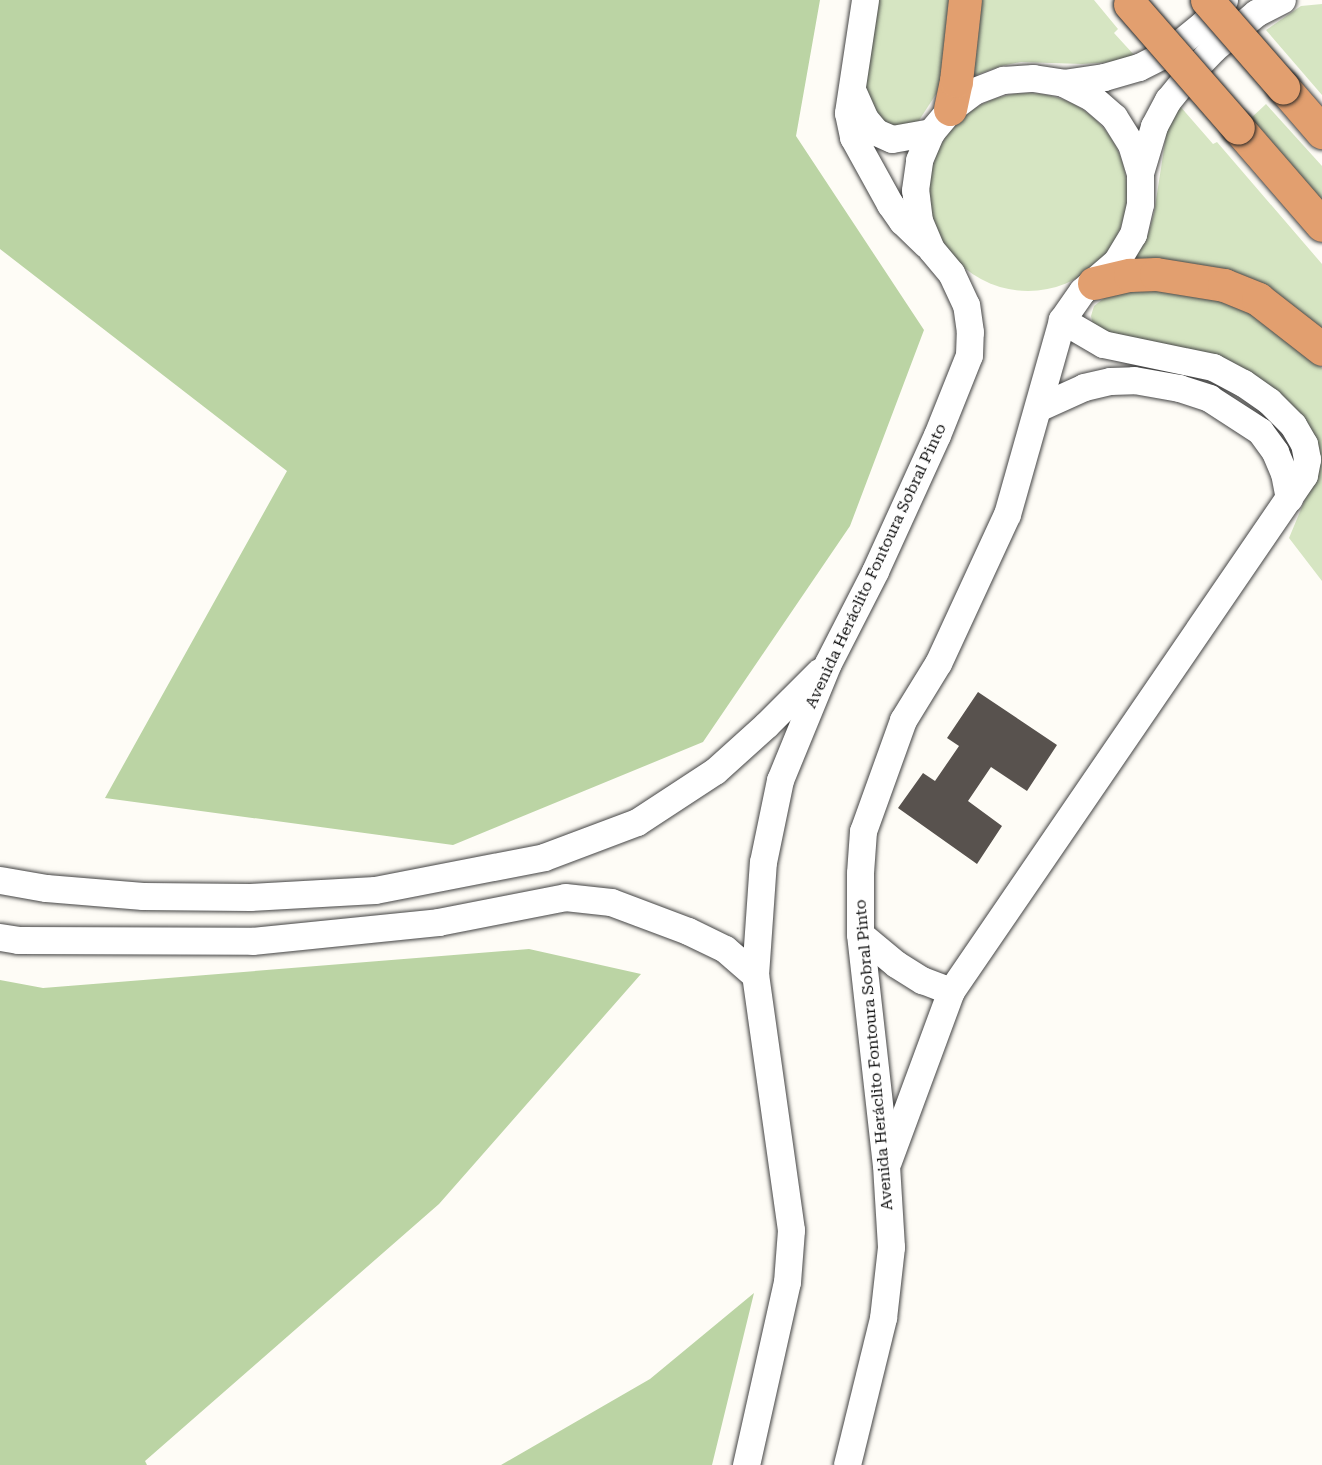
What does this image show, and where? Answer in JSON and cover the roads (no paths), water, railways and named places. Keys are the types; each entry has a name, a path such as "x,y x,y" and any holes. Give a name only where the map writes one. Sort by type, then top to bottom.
{"highway":[{"path":"941,121 956,81 965,0"},
{"path":"1207,0 1322,132"},
{"path":"1128,2 1322,225"},
{"path":"1088,287 1130,275 1156,274 1224,285 1258,299 1322,349"}],"street":[{"path":"865,0 848,113 858,147 896,213 931,249"},
{"path":"1063,83 1104,77 1139,67 1170,51 1203,24 1224,0"},
{"path":"1140,173 1154,126 1168,100 1188,75 1213,49 1256,13 1282,0"},
{"path":"931,249 919,221 915,190 919,160 941,121 974,91 1003,80 1033,78 1063,83 1091,97 1114,117 1131,144 1140,173"},
{"path":"852,88 865,119 876,132 892,139 941,121"},
{"name":"Avenida Heráclito Fontoura Sobral Pinto","path":"847,1465 883,1318 891,1247 886,1165 860,934 863,831 903,720 938,663 1007,514 1040,407 1062,320 1088,287 1117,261 1133,234 1140,204 1140,173"},
{"name":"Avenida Heráclito Fontoura Sobral Pinto","path":"746,1465 787,1282 791,1230 755,975 763,862 780,780 828,663 875,571 937,435 969,355 970,332 966,305 951,273 931,249"},
{"path":"886,1165 951,991 1304,475 1306,451 1293,424 1269,401 1244,382 1213,367 1103,344 1062,320"},
{"path":"1040,407 1084,387 1110,381 1134,380 1179,388 1209,398 1260,431 1275,452 1284,473 1289,499"},
{"path":"0,880 46,888 143,896 250,897 375,890 544,857 637,822 715,771 766,725 828,663"},
{"path":"0,937 65,940 252,940 438,922 565,897 611,902 688,931 724,949 755,975"},
{"path":"860,934 896,964 922,980 951,991"}]}
